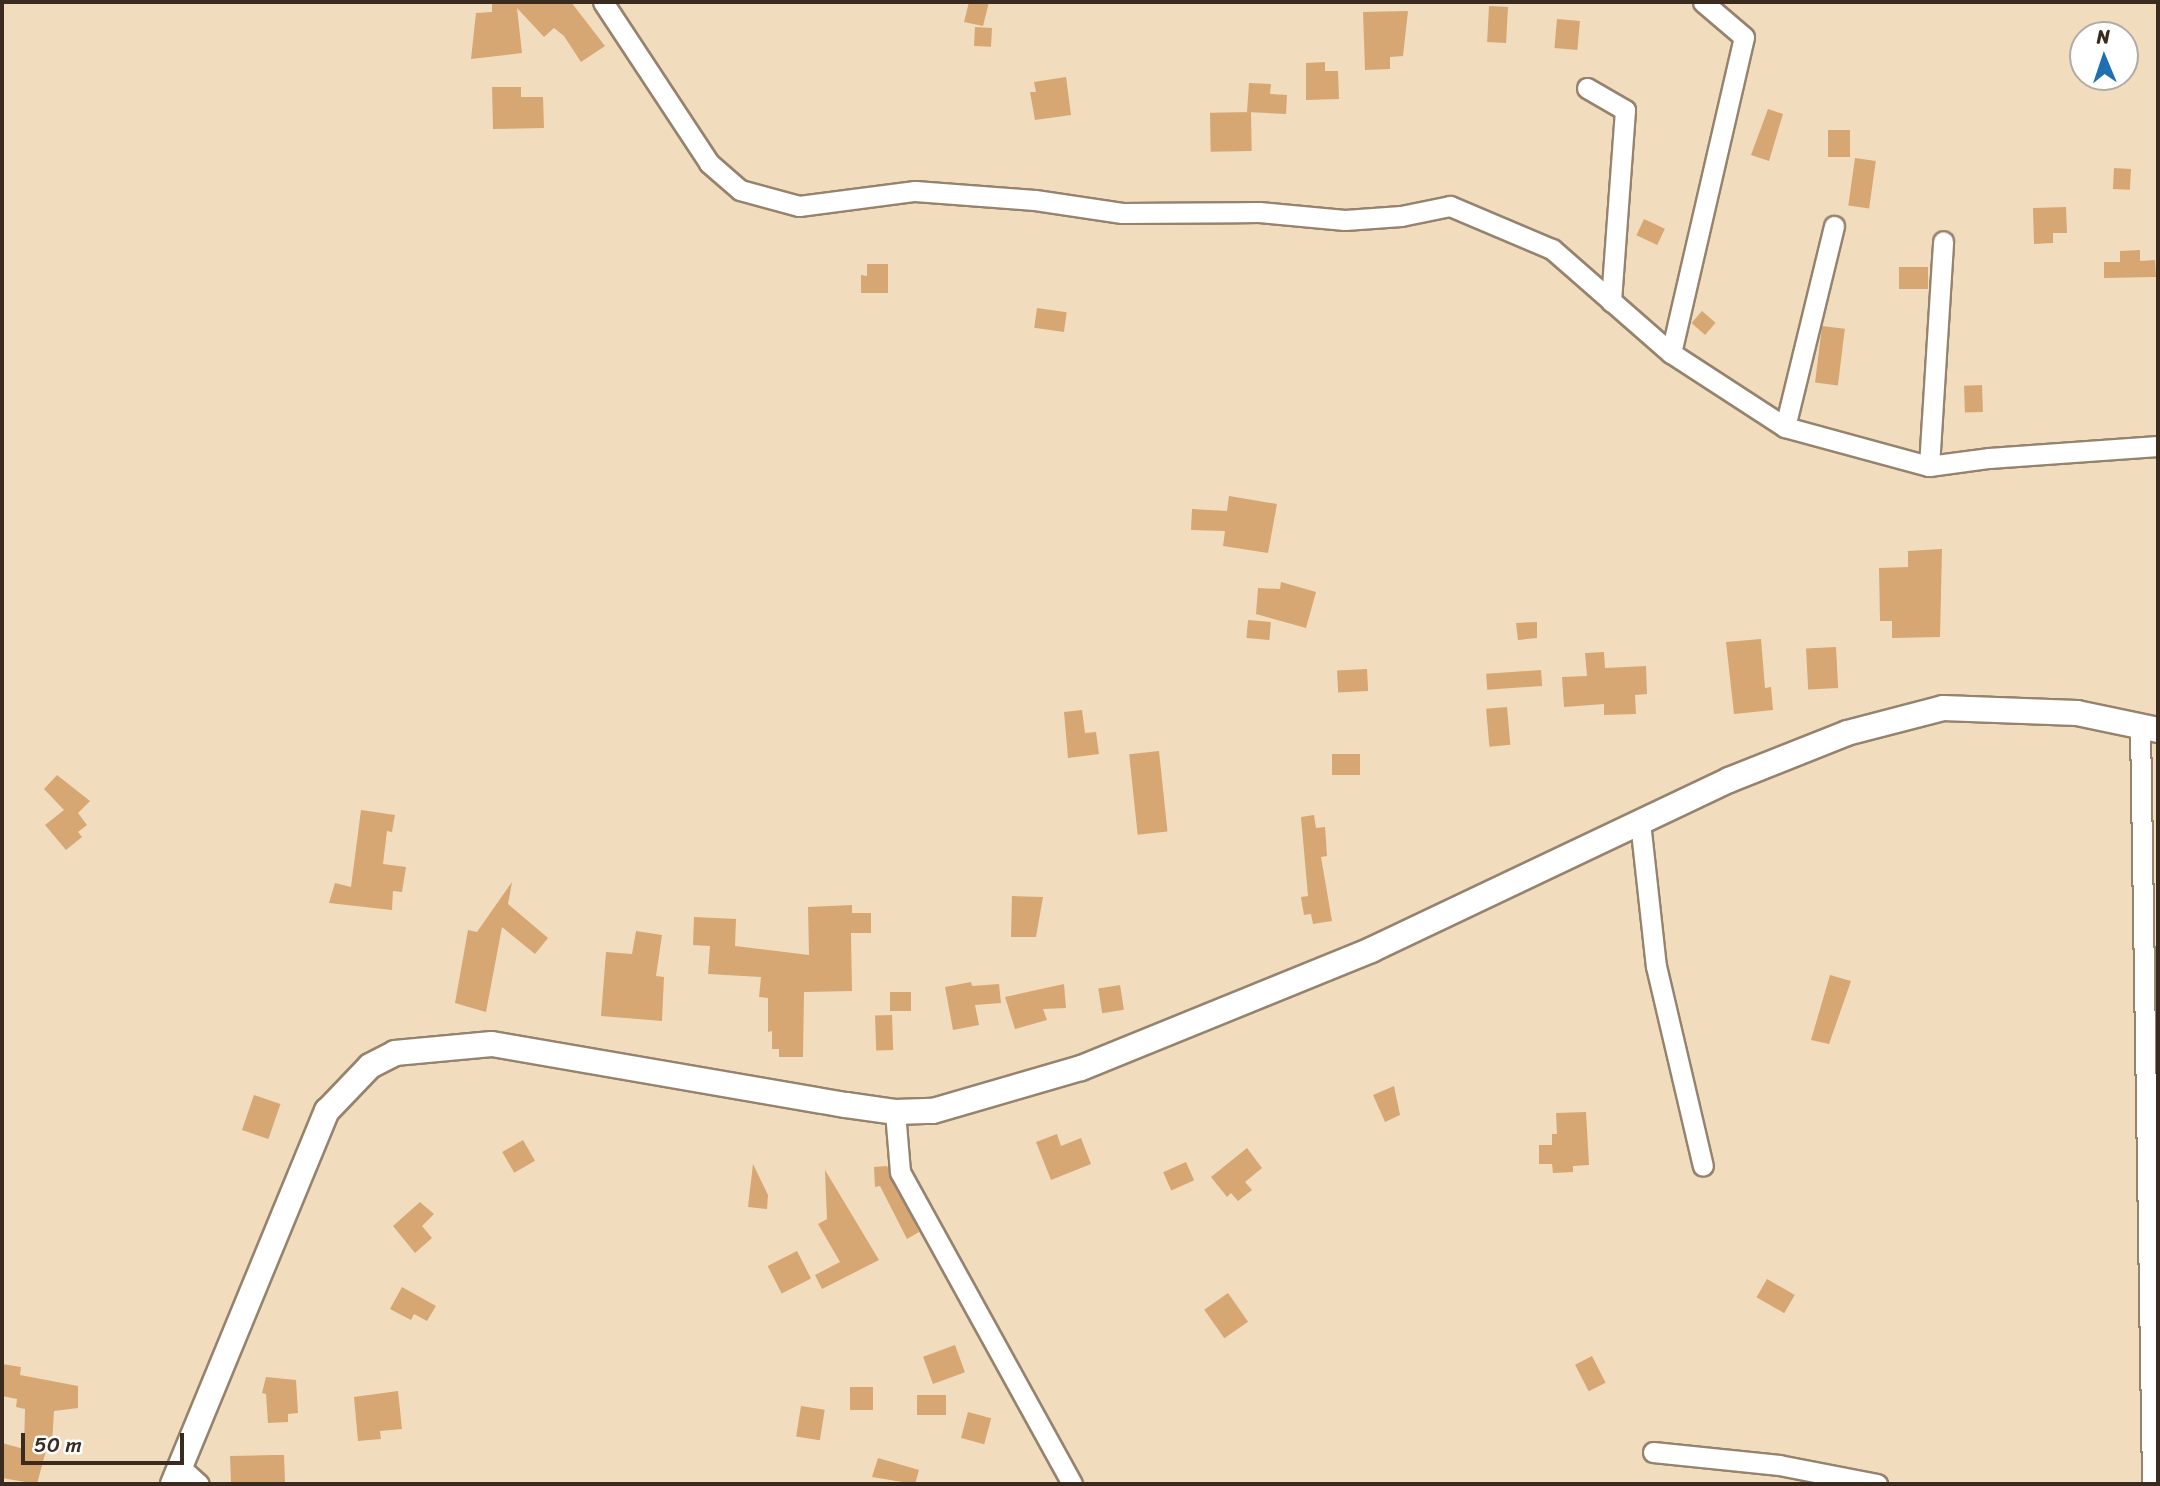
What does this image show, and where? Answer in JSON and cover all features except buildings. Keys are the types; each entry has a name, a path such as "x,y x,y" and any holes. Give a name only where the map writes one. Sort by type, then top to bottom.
{"street":[{"path":"603,2 709,163 740,190 799,206 915,191 1035,200 1122,213 1259,212 1345,220 1401,216 1450,206 1552,249 1671,353 1785,427 1929,466 2158,446"},
{"path":"1671,353 1744,37 1703,2"},
{"path":"1587,88 1625,110 1611,301"},
{"path":"1785,427 1834,226"},
{"path":"1929,466 1943,241"},
{"path":"199,1484 177,1476 327,1111 370,1066 395,1053 492,1044 895,1112 933,1111 1081,1068 1371,950 1640,822 1847,733 1943,708 2077,713 2149,728 2152,1484"},
{"path":"1640,822 1656,966 1703,1166"},
{"path":"895,1112 900,1172 1072,1484"},
{"path":"1653,1452 1779,1465 1877,1484"}]}
